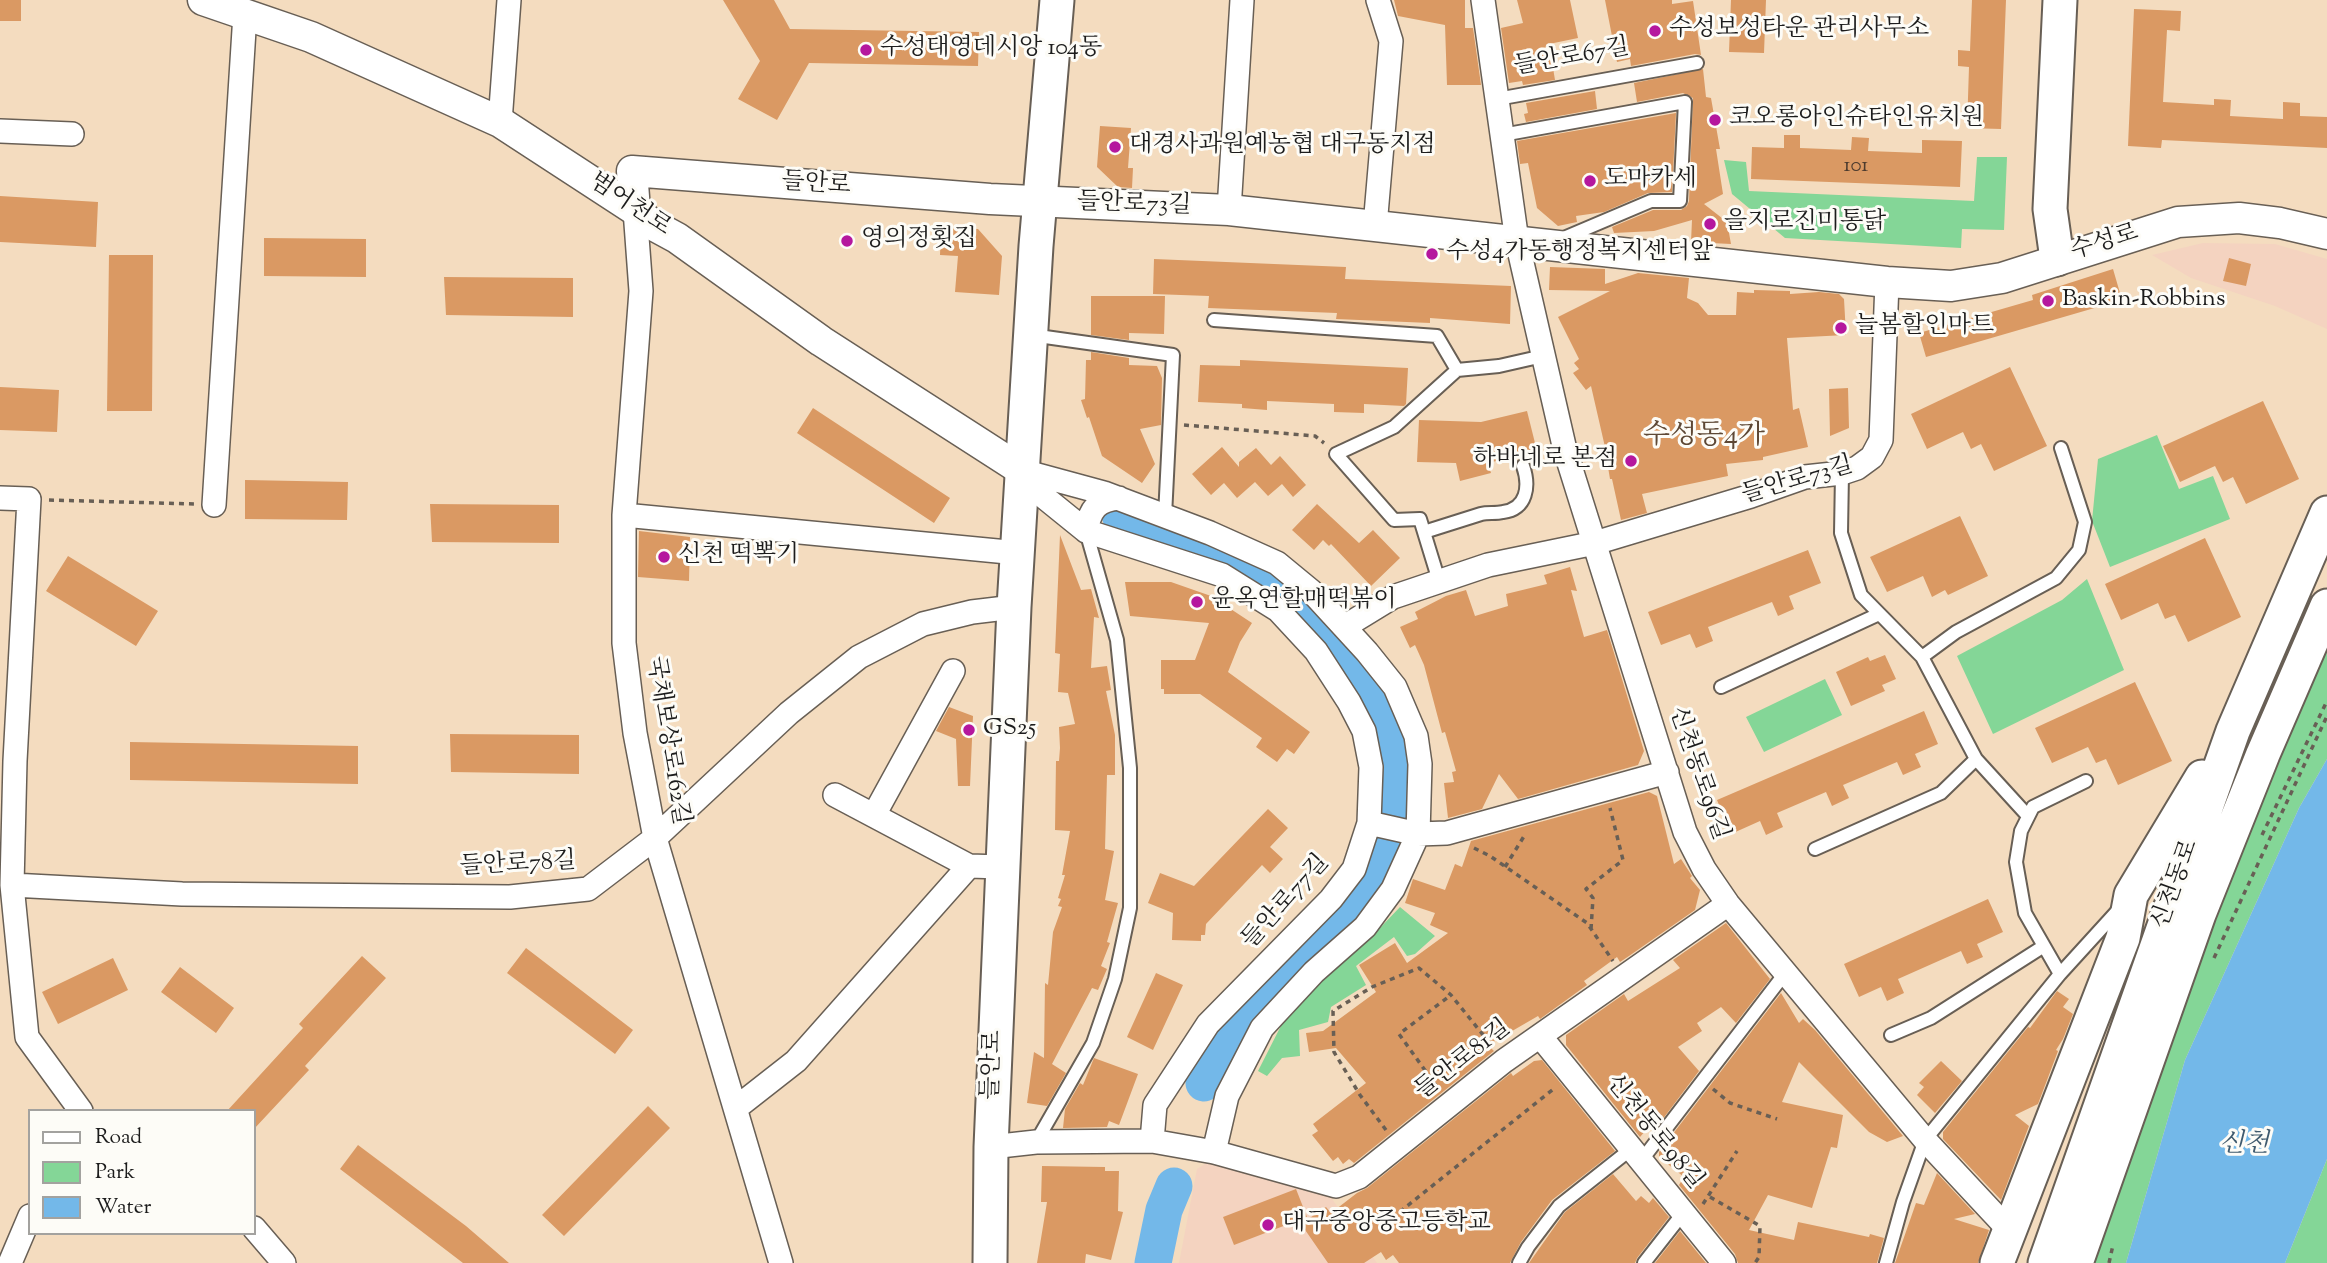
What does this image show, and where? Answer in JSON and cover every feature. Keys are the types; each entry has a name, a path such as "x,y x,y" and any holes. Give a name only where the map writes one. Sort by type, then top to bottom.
{"main road":[{"name":"들안로","path":"990,1263 991,1147 1014,607 1039,202 1056,0"},
{"name":"수성로","path":"2057,259 2050,209 2060,0"},
{"name":"신천동로","path":"2045,1263 2233,731 2327,513"},
{"name":"신천동로","path":"2076,1263 2199,914 2263,754 2327,606"},
{"path":"1997,1263 2123,938 2131,895 2182,807 2233,731"}],"street":[{"name":"범어천로","path":"203,0 311,37 500,122 635,210 821,341 1023,471"},
{"path":"500,122 509,0"},
{"path":"1229,210 1242,0"},
{"path":"1375,226 1391,41 1378,0"},
{"name":"들안로67길","path":"1483,0 1517,241"},
{"path":"214,505 245,14"},
{"path":"0,131 72,134"},
{"name":"들안로","path":"635,210 632,172 1039,202"},
{"name":"들안로73길","path":"1039,202 1229,210 1887,282 1951,286 2002,278 2057,259"},
{"name":"국채보상로162길","path":"635,210 641,291 624,515 624,643 635,733 655,838 781,1263"},
{"name":"수성로","path":"2057,259 2178,222 2239,218 2280,223 2327,234"},
{"name":"신천동로96길","path":"1517,241 1565,450 1685,832 1704,869 1728,904 1926,1140 2009,1230"},
{"name":"들안로73길","path":"1345,627 1393,597 1488,565 1595,542 1751,496 1805,477 1857,468 1872,457 1881,440 1887,282"},
{"path":"1023,471 1119,498 1277,563 1311,591 1395,687 1416,736 1420,764 1418,834 1393,889 1366,927 1314,972 1262,1028 1227,1096 1214,1152"},
{"name":"들안로77길","path":"1023,471 1039,494 1086,531 1222,575 1278,610 1316,651 1349,702 1364,731 1371,767 1370,823 1354,869 1331,900 1208,1024 1155,1105 1147,1141"},
{"path":"0,498 29,499 15,761 12,885 27,1037 78,1109"},
{"path":"1086,531 1094,508 1104,499 1119,498"},
{"path":"624,515 1018,553"},
{"name":"들안로78길","path":"12,885 182,894 510,897 589,889 655,838 789,713 859,657 923,624 972,612 1014,607"},
{"path":"874,815 953,671"},
{"path":"1370,823 1418,834 1447,833 1667,772"},
{"path":"835,795 970,866 1002,867"},
{"path":"736,1108 796,1061 970,866"},
{"name":"들안로81길","path":"1147,1141 1214,1152 1336,1186 1359,1177 1504,1061 1728,904"},
{"name":"신천동로98길","path":"1540,1036 1724,1263"},
{"path":"991,1147 1036,1142 1147,1141"},
{"path":"10,1263 28,1221"},
{"path":"256,1230 284,1263"}],"lane":[{"name":"들안로67길","path":"1497,99 1697,62"},
{"name":"들안로73길","path":"1502,135 1685,102 1679,201 1651,201 1548,244"},
{"path":"1214,320 1437,336 1457,370"},
{"path":"1031,335 1174,355 1165,516"},
{"path":"1439,581 1420,519 1394,520 1336,454 1394,427 1457,370 1499,366 1543,356"},
{"path":"1922,657 1956,632 2056,578 2079,550 2085,522 2061,448"},
{"path":"1424,532 1486,512 1513,509 1522,502 1527,493 1523,466"},
{"path":"1842,472 1840,533 1860,595 1922,657 1976,760 2028,816"},
{"path":"1036,1142 1093,1043 1115,979 1130,908 1130,768 1117,640 1086,531"},
{"path":"1721,687 1879,614"},
{"path":"1815,849 1941,793 1976,760"},
{"path":"2060,974 2025,913 2016,862 2021,831 2033,807 2086,781"},
{"path":"1886,1263 1903,1202 1926,1140 2060,974 2131,895"},
{"path":"1891,1035 1931,1018 2043,946"},
{"path":"1519,1263 1559,1206 1636,1155 1702,1080 1786,972"},
{"path":"1644,1263 1687,1215"}],"path":[{"path":"1170,424 1315,436 1336,454"},
{"path":"29,499 214,505"},
{"path":"2214,958 2327,716"},
{"path":"1591,929 1593,898 1586,889 1623,860 1605,789"},
{"path":"1505,867 1543,806"},
{"path":"1447,833 1505,867 1587,923 1624,977"},
{"path":"1401,1146 1360,1095 1334,1052 1333,1010 1372,987 1419,968 1451,995 1504,1061"},
{"path":"1449,1103 1399,1034 1451,995"},
{"path":"1392,1218 1572,1075"},
{"path":"1702,1080 1730,1102 1777,1119"},
{"path":"1687,1215 1710,1197 1737,1151"},
{"path":"1710,1197 1760,1226 1759,1257 1755,1263"},
{"path":"2109,1263 2114,1237"}],"shaded area":[{"path":"2203,243 2275,244 2327,259 2327,329 2275,306 2191,278 2152,255"},
{"name":"대구중앙중고등학교","path":"1211,1160 1325,1189 1377,1263 1179,1263 1197,1169"}],"green space":[{"path":"1977,157 2007,157 2004,230 1962,229 1961,248 1785,238 1732,194 1724,160 1746,162 1749,191 1974,201"},
{"path":"2157,435 2179,489 2213,476 2230,519 2110,567 2092,521 2098,459"},
{"path":"2087,579 2124,670 1993,734 1957,656 2062,600"},
{"path":"2327,642 2327,759 2299,808 2185,1060 2126,1263 2086,1263 2229,869"},
{"path":"1825,679 1842,715 1764,752 1746,717"},
{"path":"1400,907 1435,936 1415,954 1407,956 1394,937 1356,966 1366,985 1331,1007 1328,1022 1299,1030 1300,1056 1282,1058 1267,1076 1258,1071 1289,1010"},
{"path":"2327,1159 2327,1263 2285,1263"}],"water":[{"name":"신천","path":"2327,759 2327,1159 2285,1263 2126,1263 2185,1060 2299,808"}],"building":[{"path":"0,0 21,0 21,21 0,21"},
{"name":"수성태영데시앙 104동","path":"723,0 774,0 790,29 979,32 978,66 809,63 777,120 738,99 760,61"},
{"path":"1394,0 1465,0 1465,28 1473,28 1481,85 1447,85 1445,25 1398,16"},
{"path":"1517,0 1570,0 1578,38 1549,44 1555,80 1523,85 1522,81 1509,83 1501,28 1523,23"},
{"name":"수성보성타운 관리사무소","path":"1605,0 1672,0 1672,4 1693,1 1701,55 1631,66 1630,59 1617,62"},
{"path":"1731,0 1766,0 1764,53 1729,52"},
{"path":"1972,0 2006,0 2001,129 1967,128 1969,67 1958,66 1958,50 1970,51"},
{"path":"2134,9 2181,11 2180,31 2167,30 2163,102 2214,105 2214,99 2231,100 2230,116 2283,119 2283,102 2300,103 2300,116 2327,117 2327,148 2162,140 2161,148 2128,146"},
{"path":"1703,69 1706,97 1711,98 1720,149 1716,149 1723,194 1704,204 1727,222 1731,244 1691,242 1692,220 1654,231 1614,233 1612,227 1653,210 1681,210 1689,201 1693,98 1683,93 1637,102 1634,83"},
{"path":"1595,91 1597,109 1526,122 1526,103"},
{"path":"1676,113 1672,192 1648,193 1604,212 1576,216 1577,222 1558,226 1537,208 1528,163 1520,164 1517,141"},
{"path":"1100,126 1131,128 1128,168 1133,168 1132,188 1118,187 1097,167"},
{"path":"1784,135 1800,135 1800,148 1851,150 1852,137 1869,138 1868,151 1922,153 1922,140 1962,141 1960,187 1751,179 1752,147 1784,148"},
{"path":"0,196 98,202 96,247 0,242"},
{"path":"941,227 978,229 1002,256 999,295 955,292 958,256 940,255"},
{"path":"264,238 366,239 366,277 264,276"},
{"path":"109,255 153,255 152,411 107,411"},
{"path":"2229,258 2251,264 2246,286 2223,281"},
{"path":"1154,259 1346,267 1345,279 1511,286 1510,324 1430,318 1430,323 1336,319 1337,313 1208,308 1209,296 1153,294"},
{"path":"1550,267 1605,269 1605,284 1638,273 1689,278 1687,298 1698,303 1708,315 1736,315 1737,292 1754,293 1754,290 1790,291 1790,294 1839,294 1844,299 1846,335 1787,338 1793,410 1799,408 1808,447 1763,457 1763,460 1726,464 1728,476 1642,494 1647,513 1621,520 1608,467 1603,468 1599,448 1605,447 1591,386 1586,390 1573,373 1579,369 1574,363 1579,359 1558,317 1610,291 1549,290"},
{"path":"2113,269 2122,300 1926,357 1919,333 2033,300 2032,295"},
{"path":"444,277 573,278 573,317 446,315"},
{"path":"1091,296 1165,296 1164,334 1129,333 1129,340 1091,335"},
{"path":"1091,352 1129,358 1129,365 1157,366 1162,378 1161,425 1140,429 1155,464 1142,483 1102,456 1089,417 1087,418 1081,400 1085,399 1086,360 1091,360"},
{"path":"1240,360 1408,368 1406,404 1364,404 1364,413 1334,412 1334,404 1267,401 1267,410 1242,408 1242,404 1198,402 1200,365 1240,366"},
{"path":"2010,367 2047,446 1994,471 1981,444 1971,449 1963,432 1927,449 1911,414"},
{"path":"0,387 59,390 57,432 0,430"},
{"path":"1848,388 1849,428 1830,436 1829,389"},
{"path":"2263,401 2299,479 2246,504 2233,477 2223,482 2215,466 2180,482 2163,446"},
{"path":"813,408 950,498 934,523 797,433"},
{"path":"1527,411 1537,451 1488,463 1491,473 1460,481 1456,463 1417,462 1419,420 1481,422"},
{"path":"1222,447 1239,467 1239,462 1256,448 1271,465 1280,456 1306,485 1293,497 1282,484 1268,496 1255,482 1237,498 1224,483 1211,495 1192,474"},
{"path":"245,480 348,482 347,520 245,519"},
{"path":"430,504 559,505 559,543 432,542"},
{"path":"1317,504 1359,543 1373,530 1400,558 1371,586 1331,544 1329,546 1323,540 1314,550 1292,530"},
{"path":"1960,516 1988,576 1948,595 1945,590 1932,597 1923,576 1887,592 1870,557"},
{"name":"신천 떡뽁기","path":"639,531 690,537 689,581 638,577"},
{"path":"1060,535 1081,590 1091,589 1099,618 1094,617 1091,668 1107,666 1111,690 1106,691 1115,735 1115,775 1107,775 1105,849 1114,851 1105,900 1118,903 1107,942 1110,943 1101,966 1107,969 1098,990 1092,988 1052,1064 1066,1073 1047,1106 1027,1103 1034,1052 1044,1058 1045,983 1048,985 1053,932 1062,907 1058,906 1061,899 1058,898 1065,875 1062,875 1070,831 1055,830 1059,727 1075,724 1068,693 1058,692 1060,654 1055,653"},
{"path":"2205,538 2241,617 2188,642 2175,615 2165,619 2158,603 2121,620 2105,584"},
{"path":"1808,550 1821,583 1789,596 1794,609 1778,616 1772,602 1708,627 1713,641 1696,648 1690,634 1661,645 1648,612"},
{"path":"68,556 158,611 136,646 46,591"},
{"path":"1570,567 1577,591 1571,590 1584,637 1607,630 1644,751 1638,765 1518,799 1499,774 1482,809 1448,818 1444,783 1454,782 1452,772 1456,771 1445,732 1442,733 1424,665 1415,645 1410,648 1400,627 1418,619 1415,612 1446,596 1466,590 1475,616 1508,606 1506,594 1547,584 1544,575"},
{"path":"1125,582 1171,582 1211,596 1252,623 1240,642 1228,672 1310,732 1294,754 1287,749 1277,762 1256,747 1262,738 1200,694 1164,694 1164,689 1161,689 1161,660 1195,660 1209,623 1130,616"},
{"path":"1885,655 1896,679 1882,685 1885,691 1851,706 1836,672 1868,657 1870,661"},
{"path":"2135,682 2172,761 2118,785 2106,759 2096,763 2088,747 2052,763 2035,728"},
{"path":"949,707 973,716 970,786 958,786 956,739 936,731"},
{"path":"1924,711 1938,744 1915,754 1921,767 1903,775 1897,762 1843,785 1849,798 1832,806 1826,792 1777,813 1783,827 1766,835 1760,821 1731,834 1717,800"},
{"path":"450,734 579,735 579,774 451,772"},
{"path":"130,742 358,746 358,784 130,780"},
{"path":"1649,792 1657,796 1674,864 1681,859 1692,876 1690,878 1700,890 1695,910 1620,962 1617,957 1584,981 1587,985 1540,1019 1538,1016 1488,1045 1494,1051 1354,1163 1349,1159 1343,1164 1338,1157 1333,1161 1312,1135 1318,1131 1313,1124 1366,1083 1336,1048 1309,1052 1306,1033 1323,1031 1376,992 1359,965 1395,943 1407,963 1448,933 1430,925 1435,913 1405,903 1413,879 1445,890 1455,864 1462,867 1471,841"},
{"path":"1268,809 1288,828 1270,847 1283,859 1270,873 1262,865 1206,924 1205,935 1201,935 1201,941 1172,940 1173,913 1148,903 1160,873 1194,886"},
{"path":"1988,899 2003,932 1977,944 1983,957 1967,964 1961,951 1898,979 1904,993 1887,1001 1881,987 1859,997 1844,964"},
{"path":"1726,923 1770,979 1736,1023 1721,1007 1697,1023 1702,1031 1678,1047 1699,1071 1659,1124 1659,1115 1640,1137 1566,1045 1566,1035 1624,994 1628,1001 1680,968 1673,960"},
{"path":"526,948 633,1030 615,1054 507,973"},
{"path":"362,956 386,978 305,1066 309,1070 256,1127 256,1109 229,1109 303,1028 299,1024"},
{"path":"113,958 128,990 58,1024 42,992"},
{"path":"180,967 234,1008 216,1033 161,992"},
{"path":"1156,973 1183,985 1153,1050 1127,1037"},
{"path":"2057,991 2069,999 2063,1007 2073,1014 2056,1050 2058,1051 2038,1104 2015,1115 2029,1126 2001,1200 1943,1139 1943,1132 2028,1027 2030,1028"},
{"path":"1781,993 1799,1023 1803,1019 1815,1030 1903,1136 1887,1142 1869,1132 1799,1062 1782,1102 1843,1115 1837,1148 1831,1147 1812,1208 1768,1195 1749,1230 1794,1240 1798,1222 1869,1237 1870,1234 1884,1238 1877,1263 1738,1263 1735,1254 1679,1185 1684,1177 1659,1157 1659,1152"},
{"path":"1094,1058 1138,1074 1119,1125 1109,1121 1107,1127 1063,1128 1065,1109 1080,1083 1083,1085"},
{"path":"1542,1060 1615,1151 1552,1200 1521,1242 1510,1263 1399,1263 1393,1255 1386,1260 1381,1252 1364,1263 1328,1263 1301,1224 1326,1207 1331,1213 1367,1188 1511,1073 1513,1076 1534,1061"},
{"path":"1941,1061 1962,1081 1935,1113 1917,1095 1924,1087 1919,1083"},
{"path":"648,1106 670,1128 564,1236 542,1215"},
{"path":"358,1145 466,1226 509,1263 463,1263 340,1169"},
{"path":"1042,1166 1105,1167 1105,1171 1119,1171 1118,1211 1123,1212 1111,1260 1086,1254 1085,1263 1037,1263 1047,1202 1041,1202"},
{"path":"1937,1173 1975,1214 1954,1219 1989,1230 1978,1263 1895,1263 1916,1203 1924,1205"},
{"path":"1613,1174 1636,1201 1641,1196 1649,1203 1653,1198 1669,1217 1635,1263 1529,1263 1565,1212"},
{"path":"1296,1189 1307,1217 1234,1245 1223,1217"},
{"path":"1680,1231 1706,1263 1655,1263"}],"waterway":[{"path":"1120,515 1208,544 1252,564 1289,593 1357,669 1377,703 1389,740 1395,777 1396,808 1389,840 1378,870 1351,906 1307,948 1228,1036 1204,1083"},
{"path":"1153,1263 1164,1210 1174,1186"}],"place":[{"name":"수성보성타운 관리사무소","path":"1655,31"},
{"name":"수성태영데시앙 104동","path":"866,50"},
{"name":"코오롱아인슈타인유치원","path":"1715,120"},
{"name":"대경사과원예농협 대구동지점","path":"1115,147"},
{"name":"도마카세","path":"1590,181"},
{"name":"을지로진미통닭","path":"1710,224"},
{"name":"영의정횟집","path":"847,241"},
{"name":"수성4가동행정복지센터앞","path":"1432,254"},
{"name":"Baskin-Robbins","path":"2048,301"},
{"name":"늘봄할인마트","path":"1841,328"},
{"name":"하바네로 본점","path":"1631,461"},
{"name":"신천 떡뽁기","path":"664,557"},
{"name":"윤옥연할매떡볶이","path":"1197,602"},
{"name":"GS25","path":"969,730"},
{"name":"대구중앙중고등학교","path":"1268,1225"}],"district":[{"name":"수성동4가","path":"1704,438"}]}
